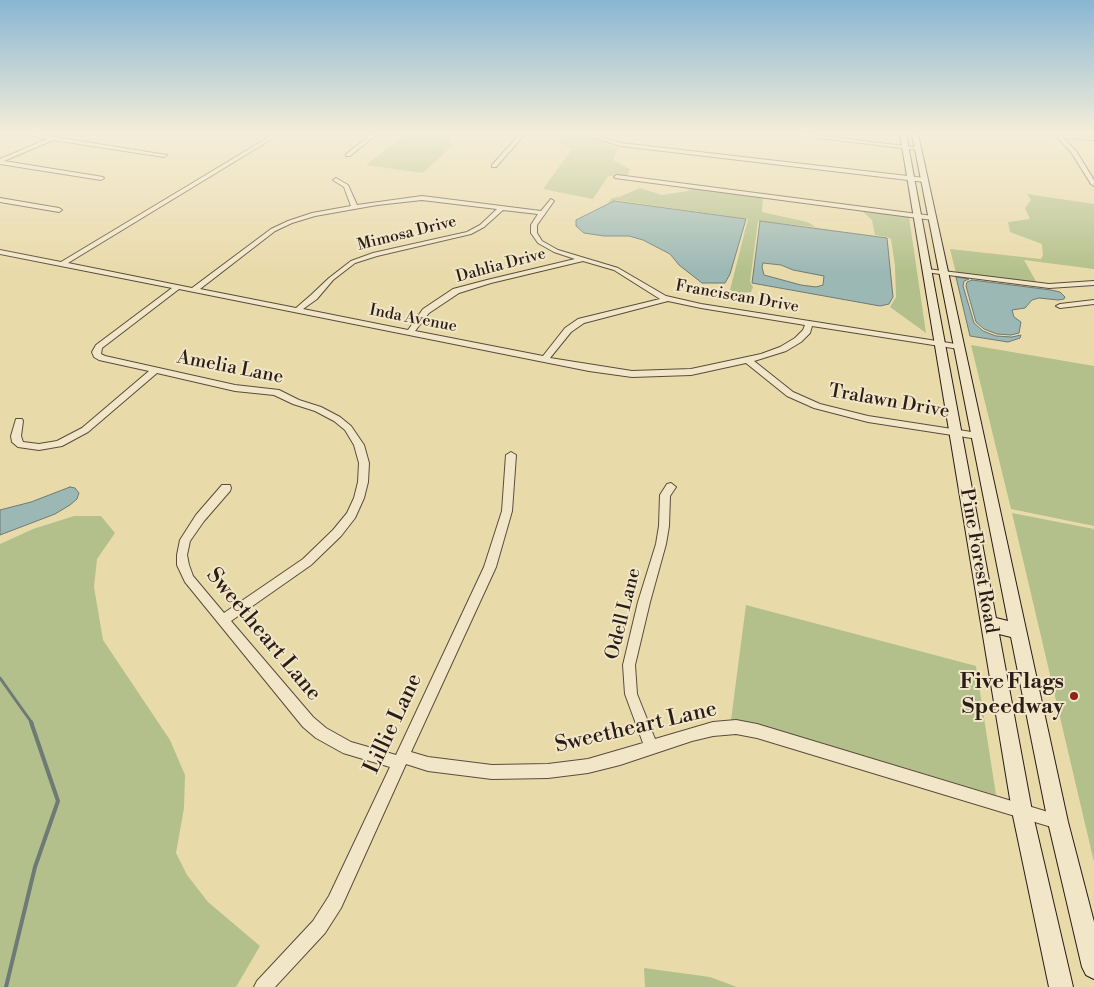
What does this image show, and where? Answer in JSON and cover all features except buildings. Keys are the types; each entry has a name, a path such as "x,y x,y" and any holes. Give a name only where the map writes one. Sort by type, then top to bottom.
{"main road":[{"name":"Pine Forest Road","path":"911,180 1022,811 1061,987"},
{"name":"Pine Forest Road","path":"925,180 1058,822 1094,967"},
{"path":"961,465 985,469"},
{"path":"989,624 1019,631"}],"street":[{"path":"62,264 201,180"},
{"path":"336,180 346,186 355,206"},
{"path":"641,180 933,218"},
{"path":"194,290 279,228 308,216 355,206 422,198 542,213"},
{"path":"0,200 59,210"},
{"name":"Franciscan Drive","path":"551,201 534,225 536,238 556,251 616,270 667,299 960,347"},
{"name":"Mimosa Drive","path":"298,310 314,297 331,278 353,262 375,254 465,234 482,226 503,207"},
{"name":"Inda Avenue","path":"0,252 603,370 652,374 705,370 774,352 791,344 807,331 809,323"},
{"name":"Dahlia Drive","path":"410,332 426,311 456,291 489,280 585,259"},
{"path":"927,271 1049,286 1093,285"},
{"name":"Amelia Lane","path":"178,287 99,347 96,352 102,358 235,388 276,392 337,419 352,433 362,454 364,472 362,490 351,515 337,533 318,553 295,571 223,620"},
{"path":"545,359 568,330 581,321 667,299"},
{"path":"1060,306 1094,302"},
{"name":"Tralawn Drive","path":"748,360 790,394 817,406 868,419 978,436"},
{"path":"19,421 16,436 21,445 39,447 59,444 86,430 156,370"},
{"name":"Lillie Lane","path":"263,987 328,914 401,760 497,547 507,511 511,456"},
{"name":"Odell Lane","path":"652,748 631,694 629,665 644,602 661,544 664,526 665,495 671,487"},
{"name":"Sweetheart Lane","path":"226,488 185,540 182,555 183,565 189,579 308,722 322,733 348,748 401,760 464,769 528,772 588,766 620,758 692,734 714,729 746,728 1058,822"}],"green space":[{"path":"549,180 605,180 593,199 543,189"},
{"path":"640,188 662,195 687,191 692,188 763,197 762,212 807,222 816,227 758,221 750,282 753,287 751,292 739,293 730,290 748,219 615,200 608,203 612,198"},
{"path":"1027,194 1094,204 1094,269 1024,260 1037,283 956,273 950,249 1041,259 1043,255 1042,244 1010,232 1008,222 1030,219 1025,208 1031,200"},
{"path":"862,211 909,217 926,333 890,307 896,297 895,266 891,239 875,235 872,220"},
{"path":"971,345 1094,366 1094,526 1011,509"},
{"name":"Five Flags Speedway","path":"1012,513 1094,529 1094,862"},
{"path":"74,516 101,516 115,533 97,559 94,587 103,640 170,740 185,775 184,808 176,853 187,875 208,902 260,946 236,987 0,987 0,544 33,529"},
{"path":"746,605 976,666 996,795 758,724 731,720"},
{"path":"644,968 710,977 737,987 645,987"}],"water":[{"path":"614,201 746,219 730,274 725,283 702,283 679,265 670,254 643,240 629,236 604,236 584,233 576,226 576,220"},
{"path":"760,221 887,238 893,297 889,304 880,306 752,283","holes":["763,263 781,265 793,270 824,276 823,285 816,287 801,285 764,275"]},
{"path":"956,277 969,279 964,281 963,286 974,323 983,331 996,336 1012,337 1021,335 1020,338 1008,342 970,336"},
{"path":"972,280 1051,290 1060,292 1065,297 1058,300 1039,298 1032,300 1025,308 1012,310 1014,317 1021,322 1019,333 1011,335 997,334 984,329 976,322 966,286 967,282"},
{"path":"70,487 75,488 79,493 77,499 70,505 55,514 0,535 0,510 31,502"}],"waterway":[{"path":"0,678 32,723"},
{"path":"6,987 35,867 58,801 31,722"}],"place":[{"name":"Five Flags Speedway","path":"1074,696"}]}
